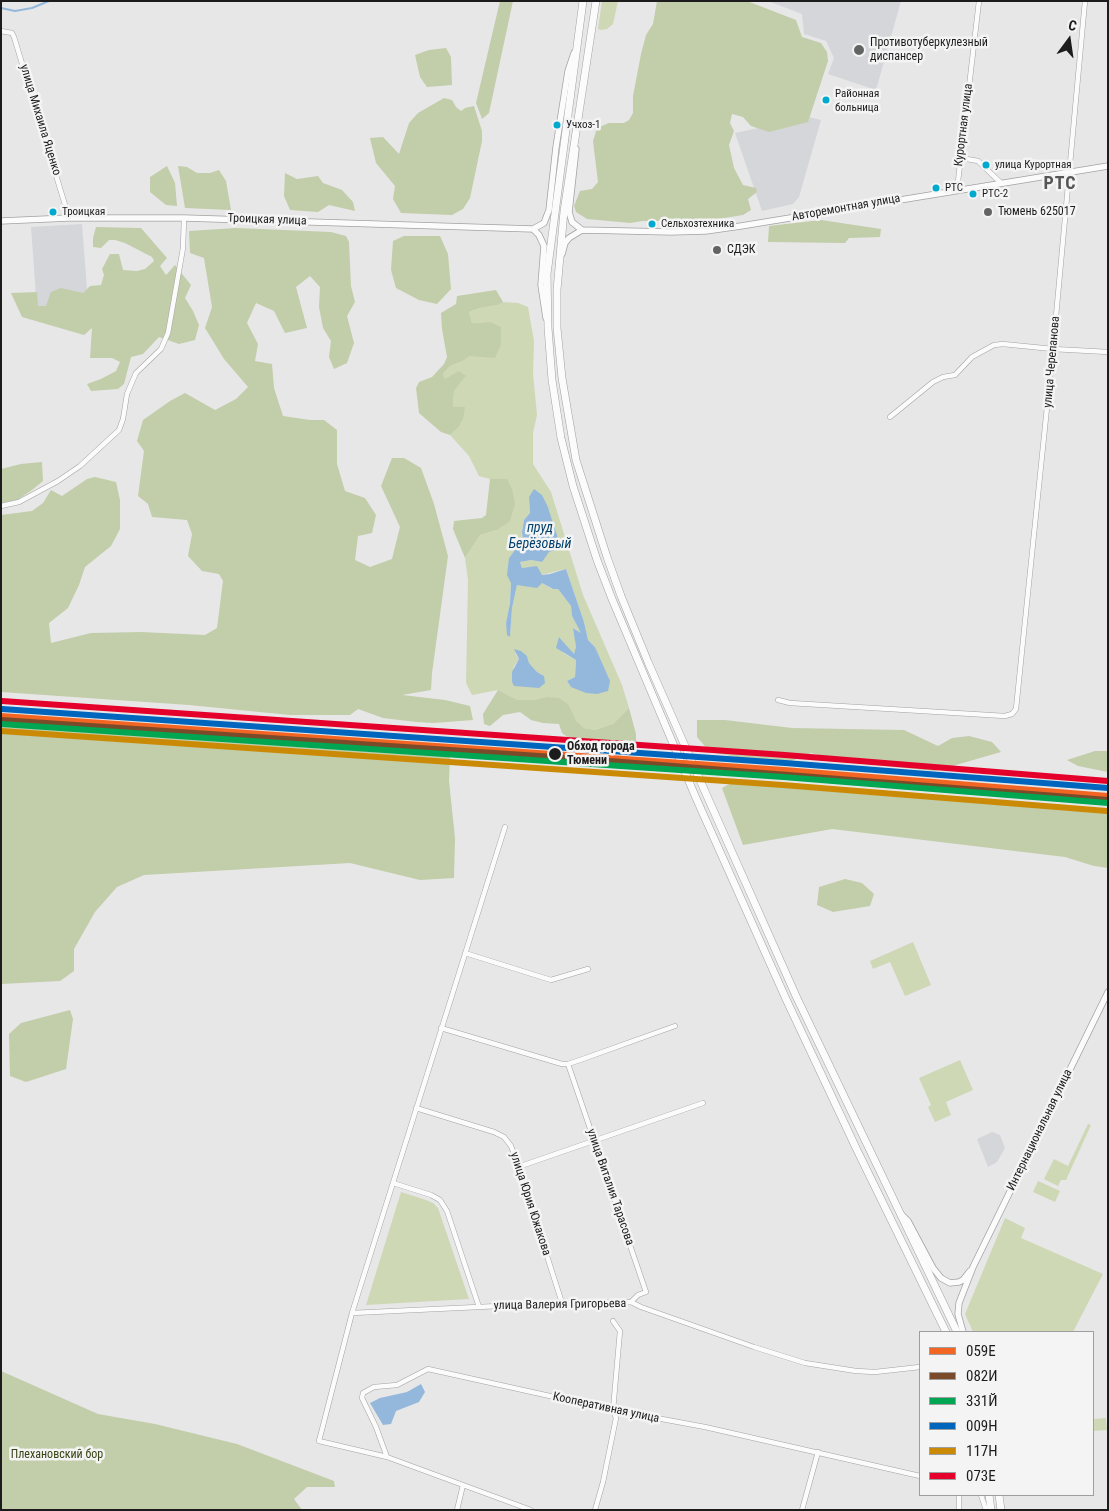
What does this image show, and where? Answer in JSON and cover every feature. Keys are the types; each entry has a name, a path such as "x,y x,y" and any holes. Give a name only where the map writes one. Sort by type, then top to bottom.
{"highway":[{"path":"583,1 547,274 548,328 556,411 572,486 609,591 696,798 786,999 854,1144 946,1331"},
{"path":"596,1 560,244 556,309 566,410 582,484 612,573 648,662 707,796 796,996 957,1331"},
{"path":"989,1496 991,1510"},
{"path":"999,1496 1001,1510"}],"street":[{"name":"Курортная улица","path":"957,190 979,1"},
{"name":"улица Черепанова","path":"778,700 790,703 1005,716 1012,714 1016,709 1053,349 1085,1"},
{"name":"улица Михаила Яценко","path":"1,31 12,32 14,37 69,218"},
{"path":"548,328 542,303 541,285 544,246 539,235 533,229 544,223 548,216 568,71 577,43"},
{"path":"556,309 560,290 562,252 569,238 582,230 572,222 569,212 576,159 576,133"},
{"path":"960,158 978,161 1001,183"},
{"name":"Авторемонтная улица","path":"582,230 637,232 706,230 757,224 1108,166"},
{"name":"Троицкая улица","path":"1,222 69,218 184,218 533,229"},
{"path":"1,506 19,502 58,481 80,466 119,430 123,419 127,394 136,373 161,349 168,333 183,248 184,218"},
{"path":"890,417 933,382 943,377 955,375 972,357 994,345 1003,344 1108,352"},
{"path":"505,827 352,1313 319,1441 387,1457 531,1510"},
{"path":"465,954 551,980 588,969"},
{"name":"Интернациональная улица","path":"963,1331 959,1321 958,1308 973,1267 1108,992"},
{"path":"441,1028 550,1061 568,1064 674,1026"},
{"name":"улица Виталия Тарасова","path":"568,1064 646,1292 638,1295 631,1302"},
{"path":"518,1167 703,1103"},
{"name":"улица Юрия Южакова","path":"416,1108 494,1132 504,1137 511,1146 562,1303"},
{"path":"393,1183 431,1195 440,1200 447,1211 479,1307"},
{"path":"899,1211 908,1221 933,1268 941,1278 950,1283 959,1282 963,1280 973,1267"},
{"name":"улица Валерия Григорьева","path":"352,1313 562,1303 631,1302 641,1308 754,1347 805,1362 856,1371 875,1372 919,1367"},
{"path":"595,1510 603,1482 616,1418 613,1410 620,1331 613,1321"},
{"name":"Кооперативная улица","path":"387,1457 376,1427 362,1398 363,1393 374,1387 397,1384 428,1369 613,1410 704,1426 919,1476"},
{"path":"802,1510 818,1452"},
{"path":"457,1510 463,1485"},
{"path":"959,1496 959,1510"},
{"path":"983,1496 986,1510"}],"shaded area":[{"name":"Противотуберкулезный диспансер","path":"768,1 901,1 876,90 828,74 834,58 826,41 804,34 802,14"},
{"path":"809,117 821,120 799,197 793,204 762,211 735,133"},
{"path":"82,224 88,302 37,310 31,227"},
{"path":"992,1132 1000,1135 1005,1148 997,1162 988,1167 977,1139"}],"green space":[{"path":"500,1 513,1 489,113 482,119 476,103"},
{"path":"602,1 618,1 613,24 607,29 601,30 598,29"},
{"path":"657,1 747,1 796,20 802,37 821,43 827,52 828,61 808,122 769,132 751,126 743,117 732,114 730,123 734,131 729,145 734,168 743,185 756,188 757,192 748,199 751,210 743,215 705,221 643,221 630,223 587,219 576,212 574,206 580,191 592,189 598,182 593,141 597,128 609,123 624,123 629,120 633,113 633,96 641,54 646,35 653,24"},
{"path":"446,48 451,57 452,85 427,87 420,77 415,55 429,50"},
{"path":"444,98 452,100 461,111 474,106 482,131 482,141 470,198 463,209 452,215 401,213 393,199 395,186 376,163 370,138 383,137 399,154 409,123 418,113"},
{"path":"167,166 175,183 177,206 166,205 150,192 150,177"},
{"path":"178,166 187,167 197,173 210,173 219,170 226,181 231,210 185,208"},
{"path":"285,173 297,179 318,176 323,183 342,190 353,202 355,211 329,205 318,212 290,210 284,196"},
{"path":"821,220 881,229 880,237 849,238 845,243 768,242 769,226"},
{"path":"96,227 141,228 167,258 160,266 166,275 175,265 191,285 185,298 199,325 195,340 179,344 159,337 143,354 131,357 124,384 118,389 91,391 87,384 116,371 120,362 112,358 90,358 92,328 84,335 22,317 11,293 37,292 38,306 46,306 51,292 61,288 83,293 90,286 101,285 104,275 102,269 110,254 119,254 123,270 137,271 145,269 154,261 152,257 115,240 109,240 101,248 93,247"},
{"path":"236,228 331,232 346,236 349,242 351,286 355,302 347,316 354,343 347,363 334,369 329,357 331,341 323,328 319,307 320,287 310,276 296,287 307,328 285,333 274,311 256,303 247,323 258,344 255,361 272,364 274,388 283,416 324,420 337,430 337,464 345,491 365,498 376,515 372,533 358,536 355,560 370,567 392,559 400,527 381,486 392,458 404,458 421,468 434,504 448,556 431,690 402,695 445,700 470,706 473,720 434,723 416,722 383,718 358,709 350,715 290,715 189,705 1,692 1,515 32,511 43,503 51,490 62,496 87,479 95,477 116,482 120,500 120,529 111,546 85,567 68,608 49,623 51,643 91,633 141,632 205,635 217,628 223,581 219,574 202,571 188,556 192,534 187,520 152,517 148,504 138,496 144,451 137,441 143,420 185,393 215,410 236,399 248,387 224,359 205,328 212,307 204,258 190,253 189,231"},
{"path":"404,236 440,236 448,254 451,289 437,304 419,300 396,288 391,270 393,241"},
{"path":"496,290 503,302 469,312 472,323 490,322 501,327 501,344 495,358 470,356 450,366 443,374 445,379 459,371 466,376 454,391 453,407 465,407 463,419 458,428 450,435 441,432 419,413 416,388 419,382 432,377 444,364 447,357 441,313 456,304 457,296"},
{"path":"503,302 518,303 528,307 534,341 533,373 537,415 533,433 533,464 551,492 583,595 622,685 629,708 613,724 595,730 584,728 575,721 569,705 546,697 534,700 516,700 498,690 472,695 466,683 468,580 465,558 480,535 497,530 507,479 490,479 479,476 469,456 450,435 458,428 465,407 453,408 454,391 466,376 445,379 443,374 450,366 470,356 480,356 490,322 472,323 469,312","holes":["529,497 548,507 553,523 542,562 531,560 520,562 522,568 537,567 541,575 566,569 584,622 588,640 595,647 600,661 571,687 567,681 575,677 576,660 563,653 559,637 574,655 576,647 574,628 582,634 572,616 571,606 558,589 552,589 542,583 517,585 512,608 510,636 506,623 511,583 509,558 523,539 524,520 530,513","515,653 527,656 529,663 537,672 544,676 513,668 519,659"]},
{"path":"42,462 43,481 17,500 1,503 1,469 21,464"},
{"path":"490,479 507,479 512,489 515,504 510,521 497,530 480,535 465,558 453,529 454,521 482,518 486,515"},
{"path":"498,690 517,700 534,700 546,697 559,698 569,705 576,721 584,728 595,730 613,724 629,708 636,741 586,741 569,738 562,733 559,724 531,720 520,712 503,715 490,726 484,724 483,714"},
{"path":"697,720 725,720 792,728 904,730 938,746 952,738 969,736 992,742 1001,752 935,771 846,762 811,753 789,762 759,761 710,752 697,737"},
{"path":"1,727 182,737 312,748 450,756 449,781 455,838 454,878 420,880 350,863 144,875 117,887 95,912 74,949 74,971 60,981 1,984"},
{"path":"1095,751 1108,751 1108,772 1078,766 1067,760"},
{"path":"733,782 896,796 1108,810 1108,868 1094,866 1065,857 832,829 743,845 722,788"},
{"path":"845,879 862,883 874,894 870,906 833,912 817,905 819,887"},
{"path":"913,942 931,985 905,996 890,962 873,969 870,961"},
{"path":"70,1010 73,1019 66,1069 26,1082 10,1076 9,1034 21,1023"},
{"path":"960,1060 973,1090 946,1102 951,1115 935,1122 928,1107 931,1105 919,1078"},
{"path":"1088,1124 1091,1125 1066,1180 1061,1180 1058,1186 1044,1179 1054,1159 1068,1166"},
{"path":"1038,1181 1060,1191 1055,1202 1033,1192"},
{"path":"401,1192 433,1203 438,1208 469,1299 366,1305"},
{"path":"1005,1218 1025,1228 1021,1238 1103,1274 1074,1331 973,1331 965,1314"},
{"name":"Плехановский бор","path":"1,1371 98,1414 155,1424 237,1444 334,1481 335,1487 307,1487 294,1499 302,1510 1,1510"},
{"path":"1106,1418 1107,1430 1094,1431 1094,1419"}],"water":[{"name":"пруд Берёзовый","path":"534,489 542,495 548,507 561,548 549,552 542,562 531,560 520,562 522,568 537,566 542,575 566,569 584,622 588,640 595,647 610,681 608,691 597,694 586,693 571,687 567,681 575,677 576,660 556,648 559,637 574,654 576,647 573,628 581,633 572,616 571,606 558,589 553,589 542,583 537,588 517,585 512,608 510,637 507,635 506,623 511,583 507,575 509,558 523,539 524,520 530,513 529,497"},
{"path":"514,649 521,651 527,656 529,663 537,672 544,676 545,683 539,688 514,686 512,672 519,659"},
{"path":"421,1384 425,1392 419,1402 396,1411 391,1424 383,1425 370,1403 380,1398 407,1392"}],"waterway":[{"path":"1,8 15,11 32,8 49,1"}],"transit line":[{"name":"073Е","path":"2,701 785,755 1108,781"},
{"name":"009Н","path":"2,709 785,763 1108,788"},
{"name":"059Е","path":"1,716 784,770 1108,796"},
{"name":"082И","path":"1,720 584,759 1108,800"},
{"name":"331Й","path":"1,724 783,777 1108,803"},
{"name":"117Н","path":"1,731 783,785 1107,811"}],"place":[{"name":"Противотуберкулезный диспансер","path":"859,50"},
{"name":"Районная больница","path":"826,100"},
{"name":"Учхоз-1","path":"557,125"},
{"name":"улица Курортная","path":"986,165"},
{"name":"РТС","path":"936,188"},
{"name":"РТС-2","path":"973,194"},
{"name":"Троицкая","path":"53,212"},
{"name":"Тюмень 625017","path":"988,212"},
{"name":"Сельхозтехника","path":"652,224"},
{"name":"СДЭК","path":"717,250"},
{"name":"Обход города Тюмени","path":"555,754"}],"district":[{"name":"РТС","path":"1060,184"}]}
